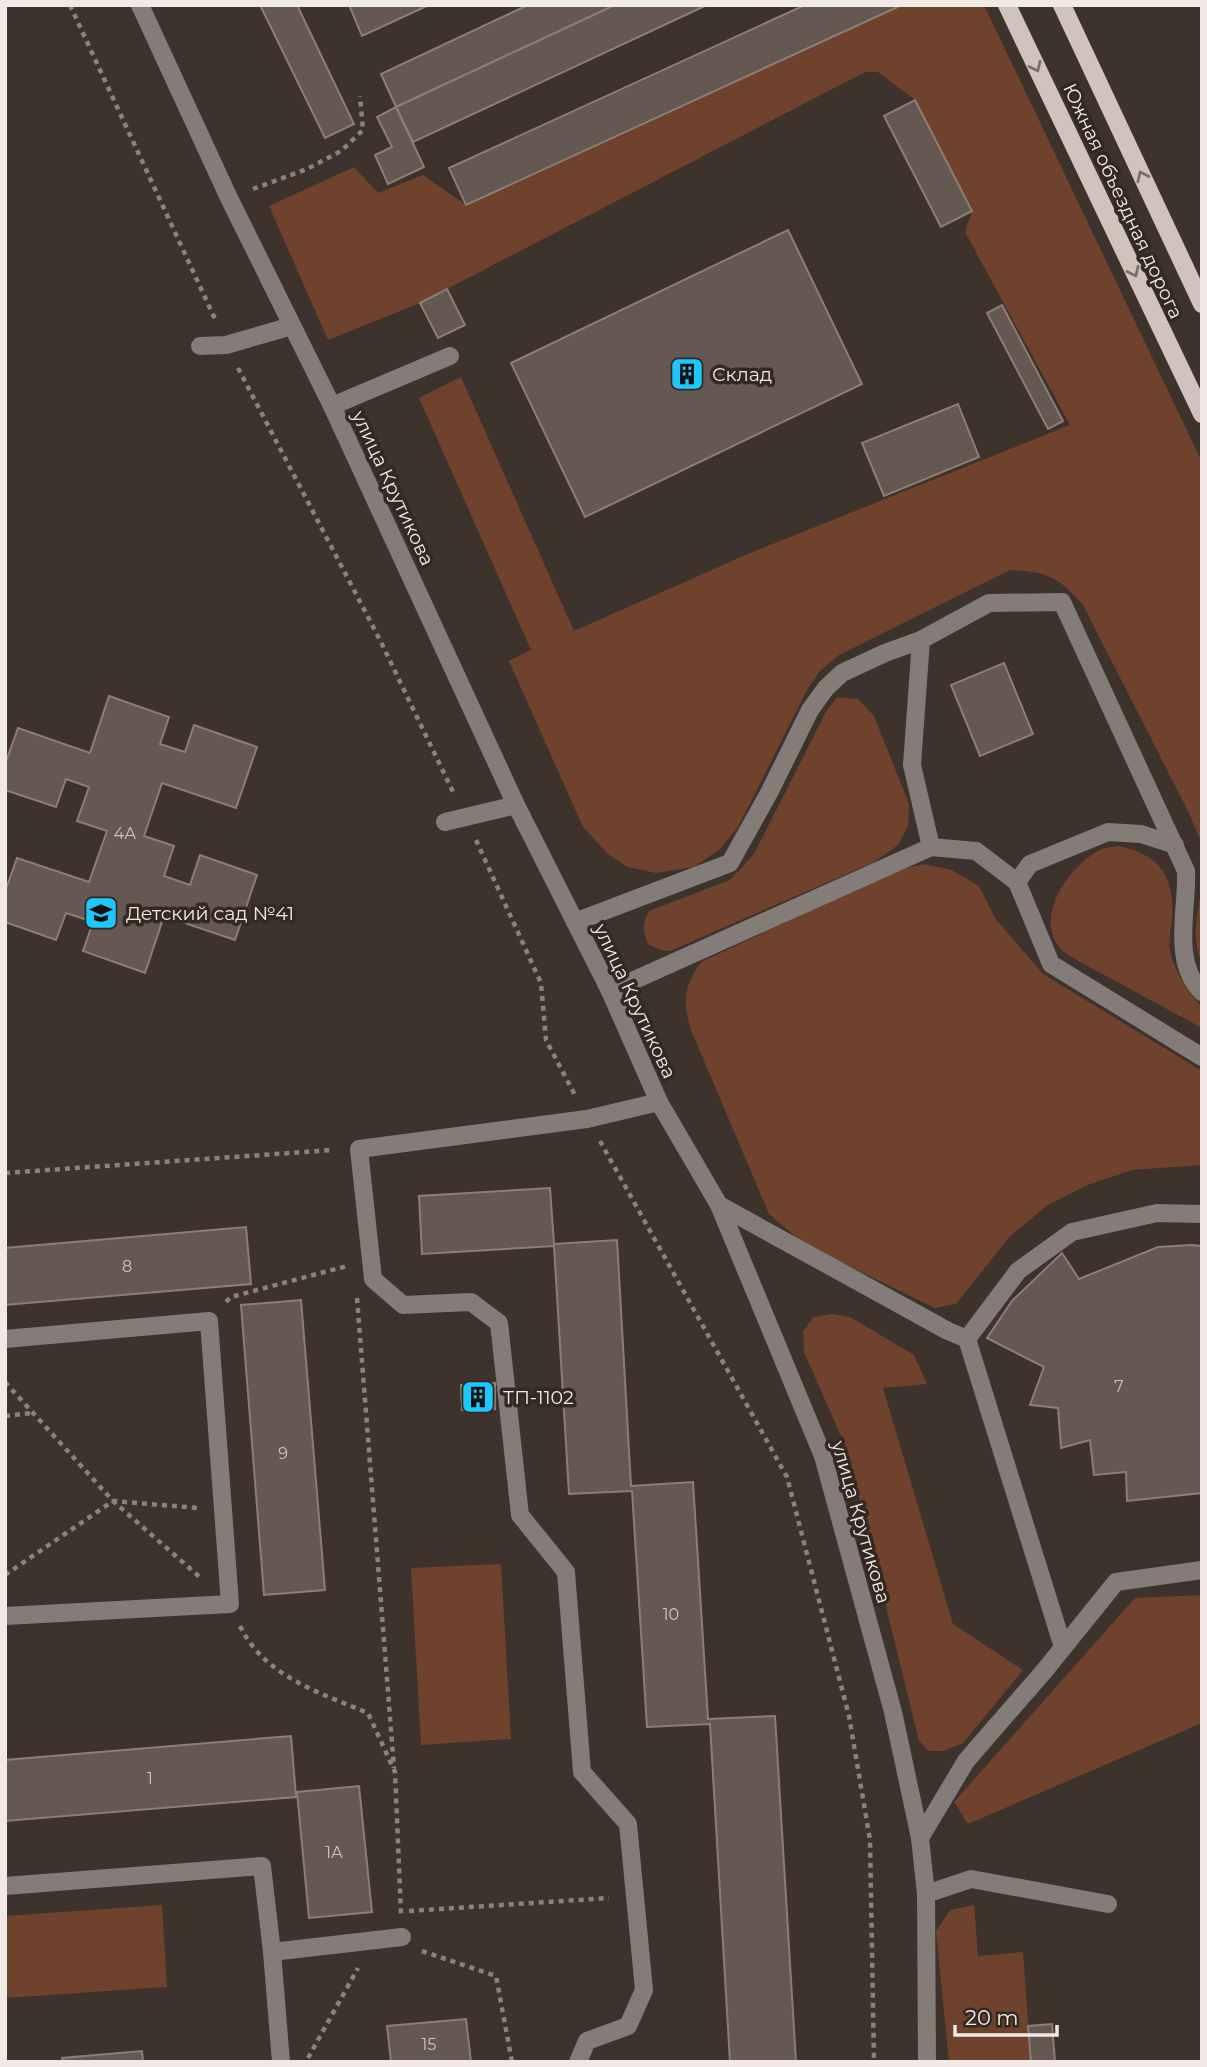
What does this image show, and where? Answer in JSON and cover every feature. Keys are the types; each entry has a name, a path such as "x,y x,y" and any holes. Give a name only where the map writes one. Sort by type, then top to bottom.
{"main road":[{"name":"Южная объездная дорога","path":"1007,5 1202,414"},
{"name":"Южная объездная дорога","path":"1062,5 1202,304"}],"street":[{"name":"улица Крутикова","path":"140,5 229,198 332,406 516,805 610,991 659,1102 719,1205 822,1456 893,1712 920,1838 926,1894 927,2062"},
{"path":"200,346 226,345 292,326"},
{"path":"332,406 450,356"},
{"path":"575,922 730,863 770,792 810,710 826,688 842,674 885,653 921,640 989,603 1062,603 1186,871 1188,894 1182,932 1185,959 1196,987 1202,992"},
{"path":"921,640 912,765 931,847"},
{"path":"445,822 516,805"},
{"path":"1017,882 1030,864 1108,832 1141,834 1175,845"},
{"path":"610,991 931,847 976,851 1017,882 1051,964 1202,1058"},
{"path":"578,2062 587,2041 628,2026 644,1990 628,1824 582,1772 566,1572 520,1516 499,1323 471,1302 403,1305 373,1279 359,1149 587,1119 659,1102"},
{"path":"719,1205 967,1339 1063,1647"},
{"path":"967,1339 1018,1270 1072,1232 1157,1213 1202,1214"},
{"path":"5,1339 209,1321 230,1604 5,1616"},
{"path":"920,1838 966,1761 1116,1581 1202,1570"},
{"path":"5,1886 262,1866 281,2062"},
{"path":"926,1894 971,1879 1108,1903"},
{"path":"272,1952 402,1937"}],"path":[{"path":"70,5 226,345 380,640 465,817 541,983 546,1040 587,1119 787,1477 849,1716 870,1840 874,2062"},
{"path":"229,198 307,169 341,151 363,130 360,96"},
{"path":"5,1172 359,1149"},
{"path":"209,1321 231,1297 354,1264"},
{"path":"356,1291 395,1772 402,1937 425,1953 496,1976 512,2062"},
{"path":"5,1382 113,1501 230,1604 247,1640 272,1667 310,1689 368,1713 395,1772"},
{"path":"5,1416 33,1413"},
{"path":"5,1575 113,1501 222,1510"},
{"path":"401,1911 635,1896"},
{"path":"306,2062 374,1940"}],"shaded area":[{"path":"902,5 984,5 1202,462 1202,851 1201,841 1188,811 1083,605 1051,577 1010,570 839,655 819,672 807,690 738,827 720,849 694,867 656,873 628,867 608,854 583,827 509,661 531,650 419,398 461,377 574,631 750,553 1070,425 965,232 972,211 915,100 878,72 865,72 420,303 328,340 269,206 354,167 378,193 423,175 466,205"},
{"path":"837,697 858,699 874,716 909,804 908,826 898,845 874,862 670,951 648,944 644,927 649,911 730,880 754,854 826,712"},
{"path":"1118,846 1154,861 1167,879 1172,903 1170,951 1182,981 1202,1007 1202,1028 1073,958 1061,949 1053,935 1053,906 1068,878 1090,856 1102,849"},
{"path":"925,864 952,870 979,886 995,918 1043,974 1202,1071 1202,1165 1132,1170 1087,1185 1048,1205 1010,1236 956,1304 935,1308 826,1255 795,1236 769,1214 691,1030 686,1011 688,986 701,962 897,870"},
{"path":"1202,883 1202,963 1196,934"},
{"path":"833,1314 850,1317 914,1355 927,1384 883,1388 953,1624 1023,1670 963,1743 943,1751 929,1751 919,1741 848,1452 804,1352 803,1332 813,1317"},
{"path":"501,1564 511,1739 421,1745 411,1568"},
{"path":"1202,1595 1202,1723 968,1824 954,1802 1135,1598"},
{"path":"162,1905 167,1987 5,1998 5,1916"},
{"path":"974,1905 978,1956 1023,1952 1031,2062 949,2062 936,1931 950,1910"}],"building":[{"path":"260,5 297,5 354,124 325,138"},
{"path":"349,5 429,5 362,36"},
{"path":"528,5 615,5 396,107 381,74"},
{"path":"615,5 707,5 413,142 396,107"},
{"path":"805,5 902,5 466,205 449,168"},
{"path":"915,100 972,211 941,227 884,116"},
{"path":"396,107 424,167 388,184 375,155 392,147 377,117"},
{"name":"Склад","path":"788,230 862,384 585,517 511,363"},
{"path":"447,289 465,325 438,338 420,303"},
{"path":"1002,305 1063,421 1048,429 987,313"},
{"path":"958,404 979,457 884,496 862,443"},
{"path":"1004,663 1033,734 980,756 951,685"},
{"path":"109,696 169,717 160,744 185,752 194,725 257,747 236,808 162,783 144,836 174,846 164,876 190,885 200,855 257,875 235,940 164,916 145,973 83,951 93,922 66,913 56,940 5,922 5,892 17,858 89,882 107,831 77,821 89,787 66,779 56,807 5,790 5,764 18,728 90,753"},
{"path":"550,1188 554,1244 617,1240 631,1486 693,1482 708,1719 775,1716 796,2062 730,2062 710,1724 647,1727 632,1491 569,1494 554,1246 422,1254 419,1196"},
{"path":"246,1227 251,1284 5,1305 5,1248"},
{"path":"1202,1246 1202,1493 1127,1501 1126,1472 1094,1475 1090,1440 1061,1448 1058,1408 1030,1405 1044,1367 987,1338 1012,1301 1062,1253 1079,1279 1158,1247"},
{"path":"301,1300 325,1590 264,1595 241,1305"},
{"name":"ТП-1102","path":"495,1383 495,1409 462,1410 461,1385"},
{"path":"291,1736 296,1797 5,1821 5,1760"},
{"path":"359,1786 372,1912 309,1918 297,1792"},
{"path":"466,2019 471,2062 391,2062 387,2026"},
{"path":"1052,2024 1055,2062 1031,2062 1028,2026"},
{"path":"142,2051 143,2062 63,2062 62,2058"}],"place":[{"name":"Склад","path":"687,374"},
{"name":"Детский сад №41","path":"101,913"},
{"name":"ТП-1102","path":"478,1397"}]}
